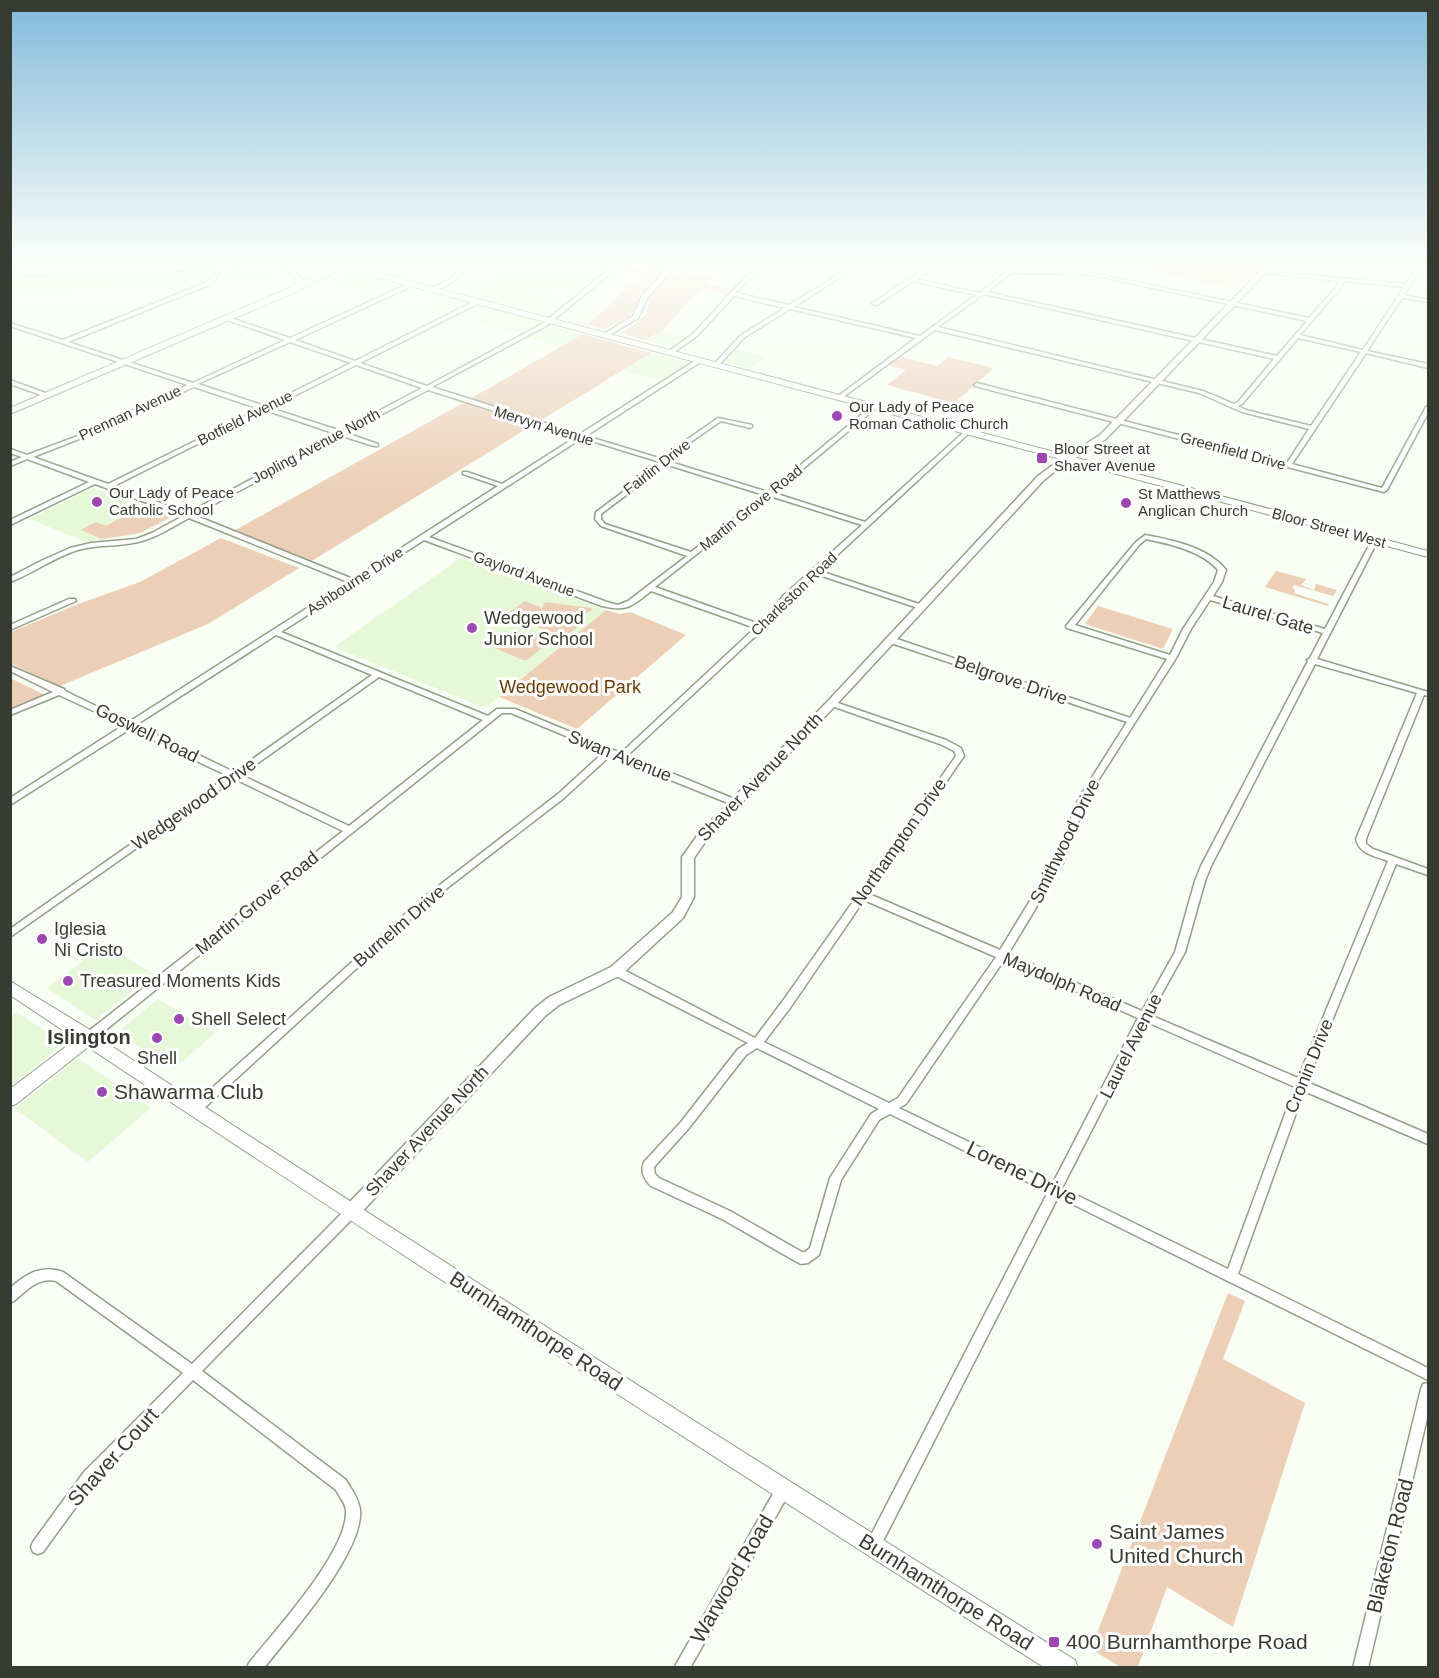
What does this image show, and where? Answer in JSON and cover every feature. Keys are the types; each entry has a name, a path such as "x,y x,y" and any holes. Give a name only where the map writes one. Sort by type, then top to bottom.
{"main road":[{"path":"10,411 179,338"},
{"name":"Bloor Street West","path":"619,338 1428,554"},
{"name":"Burnhamthorpe Road","path":"10,987 351,1212 783,1490 1067,1668"},
{"name":"Martin Grove Road","path":"10,1099 89,1037"}],"street":[{"path":"56,338 375,445"},
{"path":"65,341 72,338"},
{"name":"Mervyn Avenue","path":"284,338 426,388 866,524"},
{"name":"Prennan Avenue","path":"10,464 77,438 293,338"},
{"name":"Botfield Avenue","path":"108,487 405,338"},
{"name":"Jopling Avenue North","path":"10,580 69,551 141,540 517,338"},
{"path":"671,352 690,338"},
{"path":"717,364 741,338"},
{"path":"839,398 921,338"},
{"path":"978,338 1201,392 1233,407 1311,429"},
{"path":"1189,338 1277,358"},
{"path":"1233,407 1240,403 1294,338"},
{"path":"1306,338 1428,366"},
{"path":"1288,466 1372,338"},
{"name":"Shaver Avenue North","path":"194,1373 351,1212 540,1012 554,1001 616,971 678,915 688,897 687,862 691,851 1047,472 1096,443 1197,340"},
{"name":"Ashbourne Drive","path":"10,802 700,360"},
{"path":"10,382 46,395"},
{"name":"Greenfield Drive","path":"977,385 1384,490 1428,408"},
{"name":"Martin Grove Road","path":"626,605 769,494 874,407"},
{"name":"Fairlin Drive","path":"692,555 608,526 598,519 598,513 720,419 750,426"},
{"name":"Charleston Road","path":"621,757 760,627 782,601 967,432"},
{"path":"10,451 188,516 354,582"},
{"path":"465,473 502,486"},
{"path":"10,522 93,482"},
{"name":"Gaylord Avenue","path":"423,537 605,604 626,605"},
{"name":"Smithwood Drive","path":"892,1108 902,1101 1002,957 1061,858 1083,798 1172,658 1221,573 1217,563 1180,547 1145,537 1070,626 1172,658"},
{"name":"Laurel Avenue","path":"873,1546 1144,1017 1180,952 1200,881 1211,857 1374,540"},
{"path":"814,571 921,606"},
{"path":"650,588 760,627"},
{"name":"Laurel Gate","path":"1209,597 1327,632"},
{"path":"10,628 72,602"},
{"path":"276,632 487,719"},
{"name":"Belgrove Drive","path":"891,640 1131,722"},
{"path":"1311,660 1425,693 1360,839 1362,845 1370,851 1428,872"},
{"name":"Goswell Road","path":"10,668 132,724 234,776 349,830"},
{"name":"Wedgewood Drive","path":"10,934 377,675"},
{"path":"10,713 61,691"},
{"name":"Northampton Drive","path":"832,703 943,742 958,750 960,756 957,764 941,783 816,963 757,1043 742,1052 667,1146 648,1165 648,1172 652,1179 666,1188 726,1215 795,1256 808,1257 813,1254 836,1178 874,1117 892,1108"},
{"name":"Martin Grove Road","path":"89,1037 487,719 504,710"},
{"name":"Swan Avenue","path":"504,710 736,803"},
{"name":"Burnelm Drive","path":"196,1109 426,900 561,796 609,752"},
{"name":"Cronin Drive","path":"1232,1275 1301,1084 1393,859"},
{"name":"Maydolph Road","path":"862,895 1428,1139"},
{"name":"Lorene Drive","path":"616,971 757,1043 1232,1275 1428,1374"},
{"path":"10,1297 37,1276 57,1275 194,1373 341,1485 354,1509 349,1534 331,1569 254,1668"},
{"name":"Shaver Court","path":"38,1547 89,1477 194,1373"},
{"name":"Blaketon Road","path":"1360,1668 1428,1389"},
{"name":"Warwood Road","path":"681,1668 783,1490"}],"shaded area":[{"path":"529,338 576,338 561,347"},
{"path":"647,338 687,338 673,347 644,340"},
{"path":"736,348 768,356 750,369 725,362"},
{"path":"651,353 689,363 660,381 622,371"},
{"name":"Our Lady of Peace Catholic School","path":"92,488 171,517 139,534 86,542 30,519"},
{"name":"Wedgewood Junior School","path":"461,558 606,610 485,708 334,647"},
{"path":"105,944 153,974 95,1020 47,988"},
{"path":"158,999 215,1033 174,1069 117,1033"},
{"path":"17,1012 60,1041 59,1047 11,1086 11,1017"},
{"path":"78,1058 151,1108 88,1162 15,1109"}],"green space":[{"path":"575,338 598,338 651,353 538,422 468,400"},
{"path":"901,357 937,366 948,357 994,368 954,403 887,385 906,370 889,365"},
{"path":"463,403 533,425 310,562 232,532"},
{"path":"141,507 171,517 140,533 102,539 81,530 96,522 106,526"},
{"path":"221,538 299,568 208,624 60,686 11,664 11,632 140,582"},
{"path":"1276,571 1306,579 1301,585 1314,590 1316,584 1337,590 1333,596 1294,585 1292,588 1295,589 1294,593 1329,604 1328,606 1265,587"},
{"path":"525,601 542,608 545,602 591,608 592,610 574,620 582,624 563,638 506,614"},
{"path":"1098,606 1173,629 1163,649 1085,624"},
{"name":"Wedgewood Park","path":"606,610 619,614 630,612 686,635 577,729 499,697"},
{"path":"536,634 553,639 527,660 492,647 516,635"},
{"path":"10,678 45,695 11,710"},
{"path":"1228,1293 1245,1301 1223,1359 1305,1403 1233,1627 1167,1587 1138,1667 1120,1667 1091,1649"}],"place":[{"name":"Our Lady of Peace Roman Catholic Church","path":"837,416"},
{"name":"Bloor Street at Shaver Avenue","path":"1042,458"},
{"name":"Our Lady of Peace Catholic School","path":"97,502"},
{"name":"St Matthews Anglican Church","path":"1126,503"},
{"name":"Wedgewood Junior School","path":"472,628"},
{"name":"Iglesia Ni Cristo","path":"42,939"},
{"name":"Treasured Moments Kids","path":"68,981"},
{"name":"Shell Select","path":"179,1019"},
{"name":"Shell","path":"157,1038"},
{"name":"Shawarma Club","path":"102,1092"},
{"name":"Saint James United Church","path":"1097,1544"},
{"name":"400 Burnhamthorpe Road","path":"1054,1642"}],"district":[{"name":"Islington","path":"89,1037"}]}
